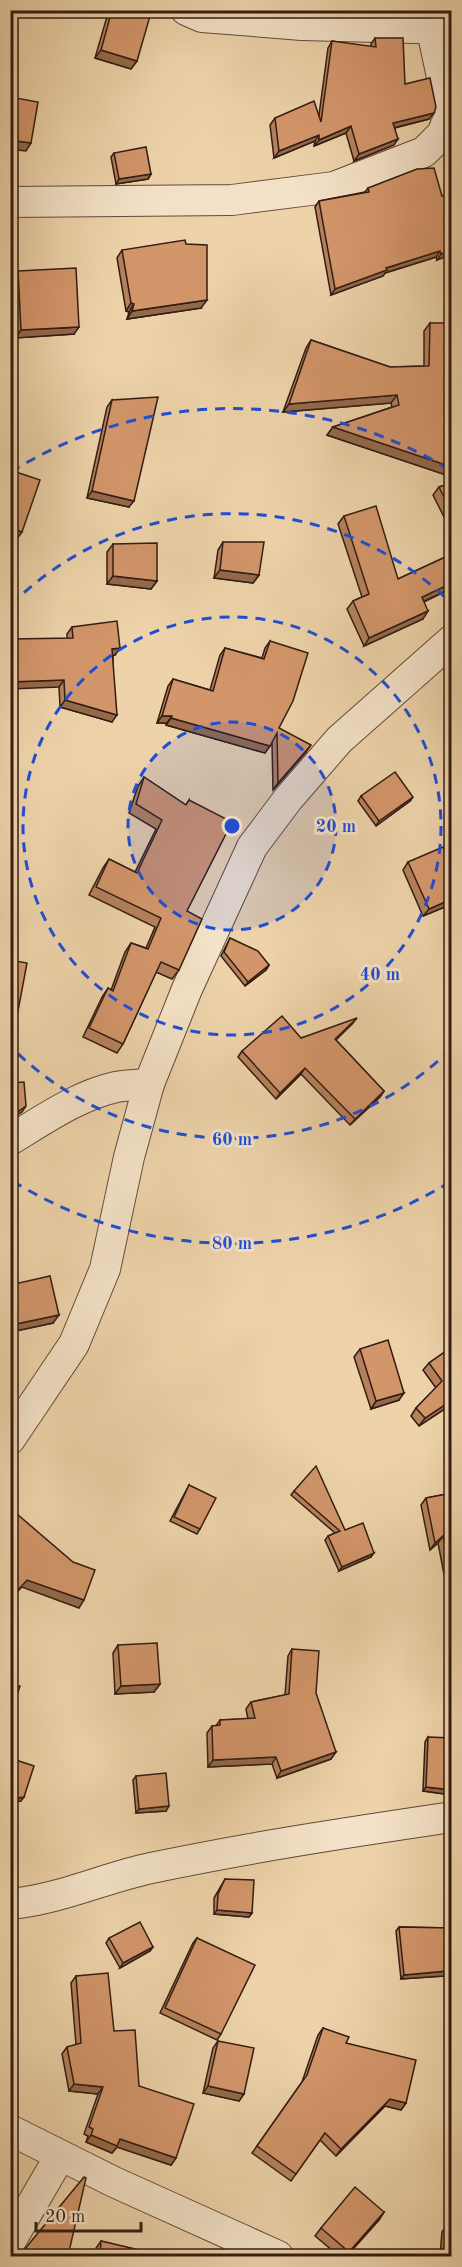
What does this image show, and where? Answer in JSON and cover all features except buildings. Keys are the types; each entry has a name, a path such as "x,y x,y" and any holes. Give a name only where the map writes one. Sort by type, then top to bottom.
{"street":[{"path":"10,202 232,200 334,187 424,152 441,134 450,115 442,29 302,25 202,17 186,10"},
{"path":"10,1439 74,1344 105,1269 129,1157 149,1084 187,990 252,847 288,799 339,740 452,640"},
{"path":"10,1140 90,1095 117,1087 149,1084"},
{"path":"10,1904 35,1902 117,1876 228,1852 452,1817"},
{"path":"10,2130 60,2156 278,2256"},
{"path":"10,2242 60,2156"}]}
